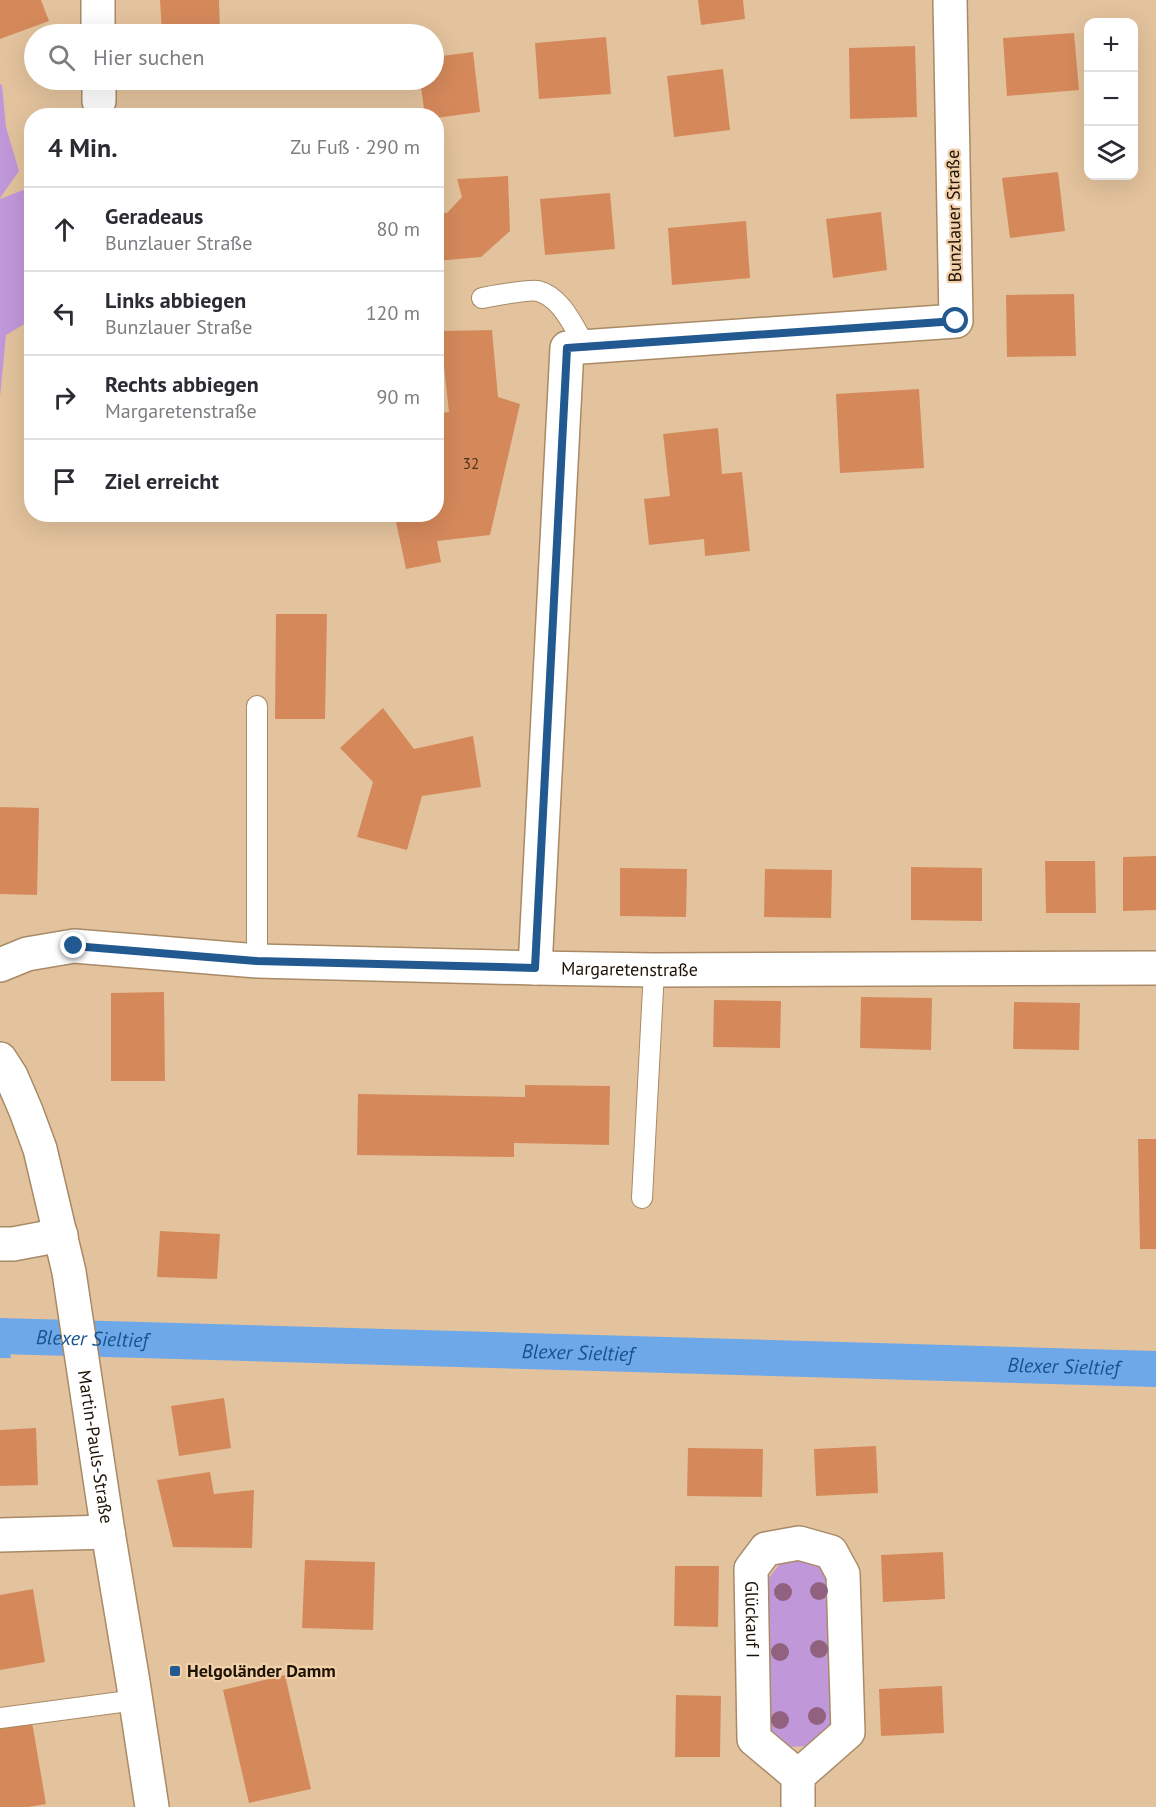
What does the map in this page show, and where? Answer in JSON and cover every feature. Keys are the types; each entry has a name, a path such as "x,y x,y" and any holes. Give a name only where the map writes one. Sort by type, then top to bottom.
{"street":[{"path":"98,0 98,24"},
{"name":"Bunzlauer Straße","path":"585,347 956,321 950,0"},
{"path":"535,968 567,348 585,347"},
{"name":"Margaretenstraße","path":"0,965 27,954 74,946 257,961 535,968 654,970 1156,968"},
{"name":"Martin-Pauls-Straße","path":"0,1059 11,1076 36,1140 69,1272 152,1807"},
{"path":"0,1244 13,1244 61,1235"},
{"path":"0,1535 108,1532"},
{"name":"Glückauf I","path":"799,1543 831,1552 843,1574 848,1732 798,1792 754,1739 751,1569 766,1549 799,1543"}],"lane":[{"path":"482,298 537,291 552,298 562,308 585,347"},
{"path":"257,706 257,961"},
{"path":"642,1198 654,970"},
{"path":"0,1718 136,1700"}],"shaded area":[{"path":"0,84 2,85 6,127 19,171 0,198"},
{"path":"24,190 24,324 6,335 0,397 0,199"},
{"path":"800,1555 819,1564 828,1580 830,1735 811,1746 787,1747 771,1735 767,1580 784,1559"}],"water":[{"path":"0,1318 5,1320 11,1358 0,1358"}],"building":[{"path":"0,0 41,0 49,21 41,24 24,24 24,30 0,39"},
{"path":"160,0 219,0 220,24 161,24"},
{"path":"698,0 743,0 745,19 701,25"},
{"path":"1074,33 1079,90 1007,96 1003,38"},
{"path":"606,37 611,94 539,99 535,43"},
{"path":"915,46 917,117 850,119 849,48"},
{"path":"473,52 480,112 444,117 444,108 424,108 421,90 444,90 444,56"},
{"path":"723,69 730,130 674,137 667,76"},
{"path":"1058,172 1065,231 1010,238 1002,178"},
{"path":"508,176 510,231 481,257 444,260 444,213 447,213 462,197 457,179"},
{"path":"610,193 615,249 545,255 540,199"},
{"path":"881,212 887,270 833,278 826,219"},
{"path":"746,221 750,278 672,285 668,228"},
{"path":"1074,294 1076,356 1007,357 1006,295"},
{"path":"492,330 498,397 520,404 490,535 437,541 441,562 406,569 396,522 444,522 444,413 449,412 444,367 444,331"},
{"path":"919,389 924,468 840,473 836,394"},
{"path":"718,428 722,474 742,472 750,551 705,556 704,539 649,545 644,499 670,496 663,434"},
{"path":"276,614 327,614 325,719 275,719"},
{"path":"383,708 414,749 473,736 481,787 422,796 407,850 357,837 373,782 340,748"},
{"path":"0,807 39,808 37,895 0,894"},
{"path":"1156,856 1156,910 1123,911 1123,857"},
{"path":"1045,861 1095,861 1096,913 1046,913"},
{"path":"911,867 982,868 982,921 911,920"},
{"path":"620,868 687,869 686,917 620,916"},
{"path":"765,869 832,870 831,918 764,917"},
{"path":"164,992 165,1081 111,1081 111,993"},
{"path":"861,997 932,998 931,1050 860,1048"},
{"path":"714,1000 781,1001 780,1048 713,1047"},
{"path":"1014,1002 1080,1003 1079,1050 1013,1049"},
{"path":"525,1085 610,1086 609,1145 514,1143 514,1157 357,1155 358,1094 525,1097"},
{"path":"1138,1139 1156,1139 1156,1249 1140,1249"},
{"path":"160,1231 220,1234 217,1279 157,1277"},
{"path":"224,1398 231,1448 179,1456 171,1406"},
{"path":"36,1428 38,1485 0,1486 0,1430"},
{"path":"876,1446 878,1493 816,1496 814,1449"},
{"path":"688,1448 763,1449 762,1497 687,1496"},
{"path":"210,1472 214,1494 254,1490 252,1548 173,1547 157,1480"},
{"path":"943,1552 945,1599 883,1602 881,1555"},
{"path":"305,1560 375,1562 373,1630 302,1628"},
{"path":"675,1566 719,1566 718,1627 674,1626"},
{"path":"33,1589 45,1662 0,1670 0,1595"},
{"path":"285,1675 311,1789 249,1803 223,1690"},
{"path":"942,1686 944,1733 881,1736 879,1689"},
{"path":"676,1695 721,1696 720,1757 675,1757"},
{"path":"32,1722 46,1804 28,1807 0,1807 0,1728"}],"waterway":[{"name":"Blexer Sieltief","path":"0,1336 1156,1369"}],"place":[{"name":"Helgoländer Damm","path":"175,1671"}],"route":[{"path":"74,946 257,961 535,968 567,348 956,321"}]}
